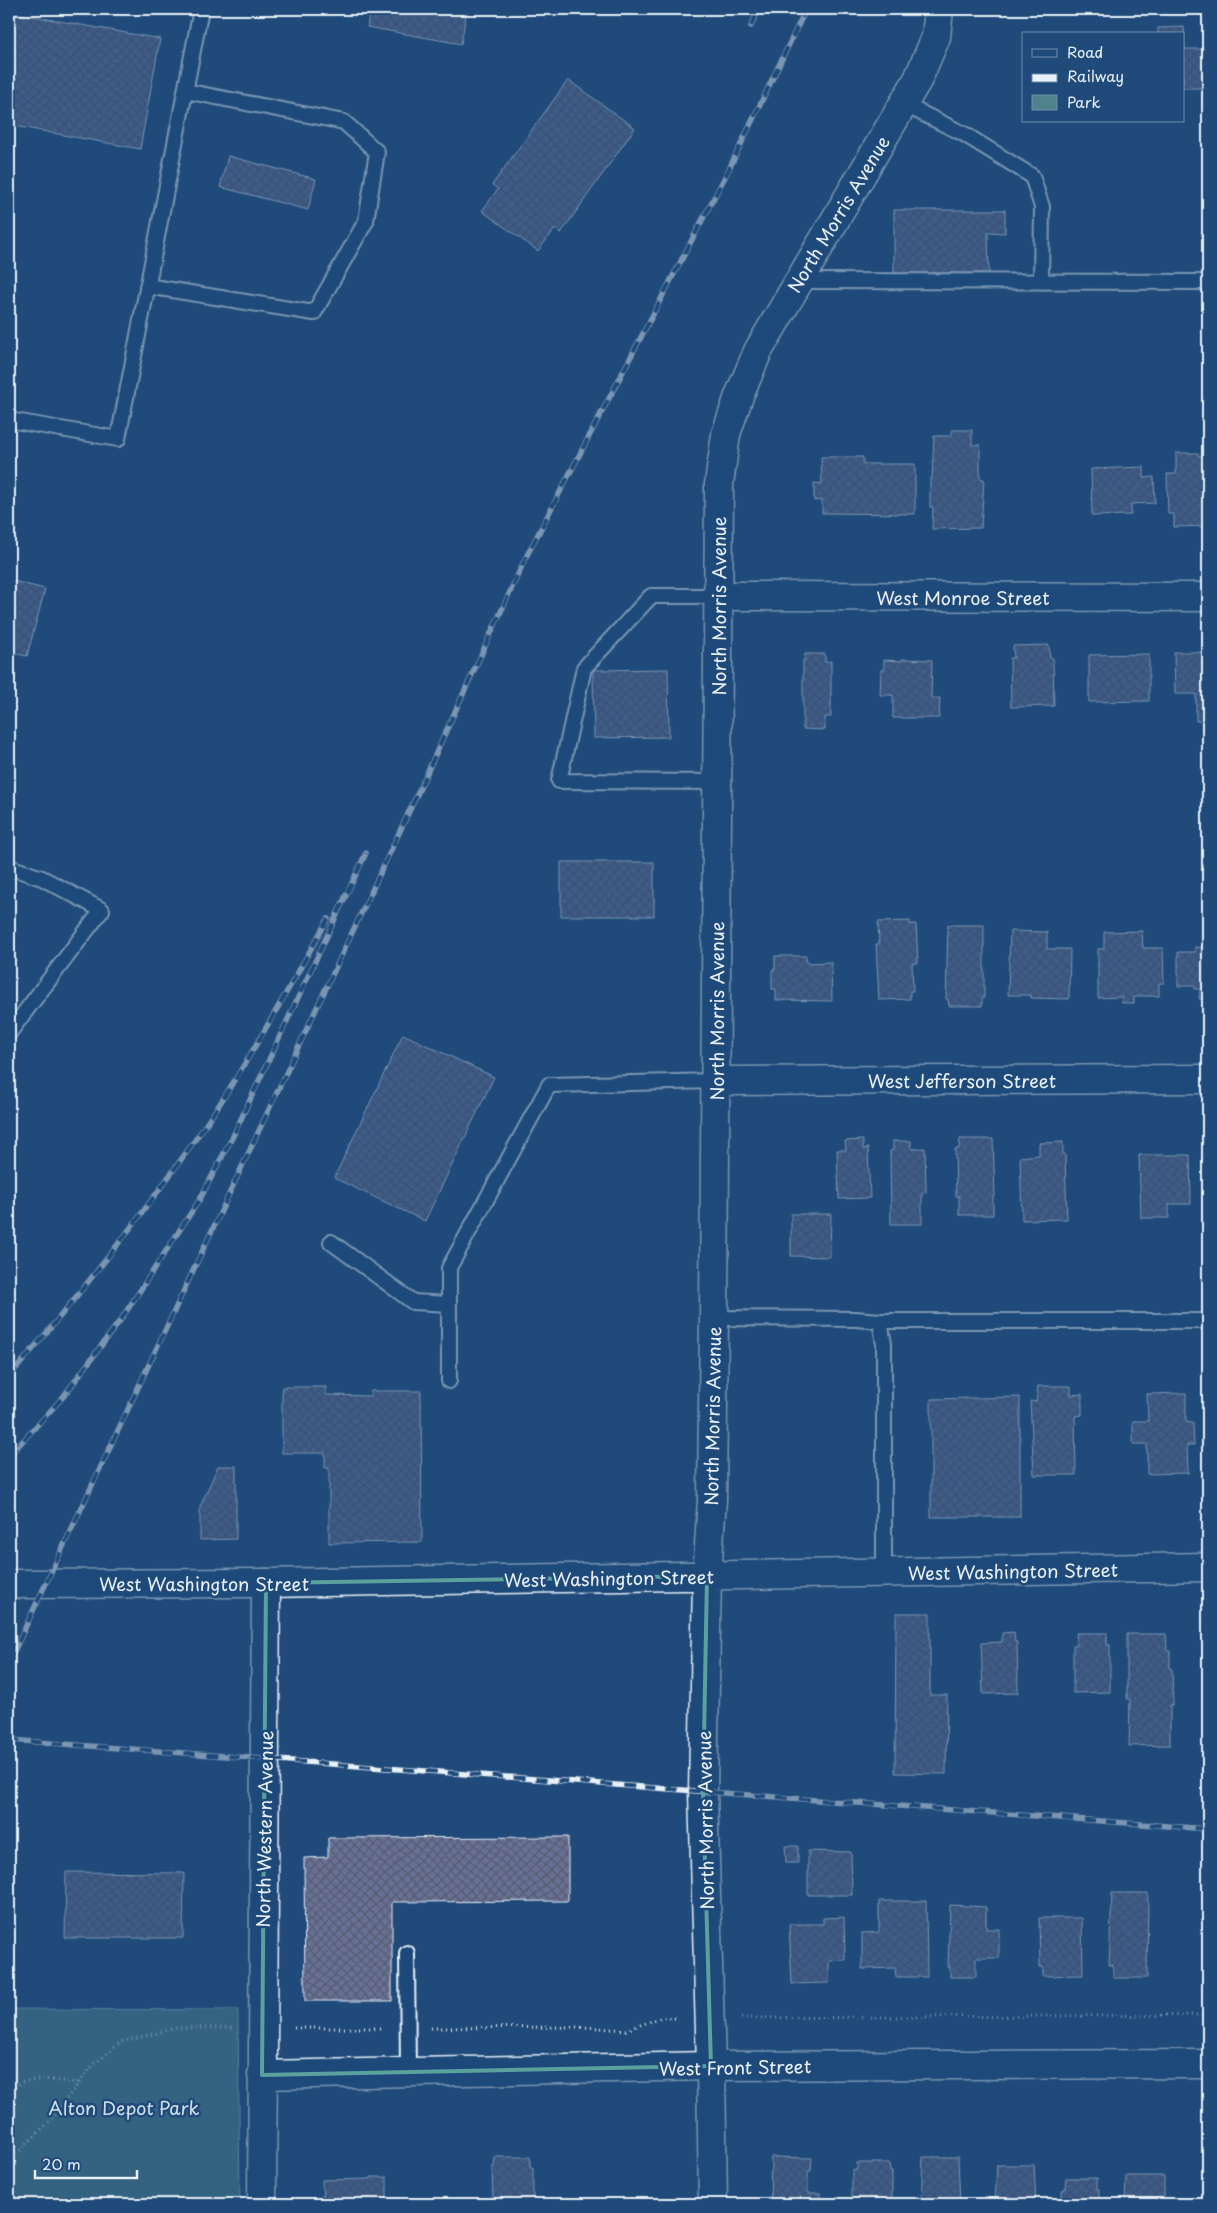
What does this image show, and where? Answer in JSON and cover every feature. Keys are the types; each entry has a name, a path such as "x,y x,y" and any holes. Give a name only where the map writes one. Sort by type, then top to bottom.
{"street":[{"name":"North Morris Avenue","path":"713,2204 703,1792 707,1576 712,1500 719,484 726,434 739,396 758,351 918,79 936,37 939,9"},
{"name":"West Monroe Street","path":"717,596 1208,597"},
{"name":"West Jefferson Street","path":"716,1081 1208,1079"},
{"name":"West Washington Street","path":"9,1584 266,1583 1208,1567"},
{"name":"North Western Avenue","path":"262,2204 266,1583"},
{"name":"West Front Street","path":"262,2076 711,2066 1208,2064"}],"lane":[{"path":"9,420 118,439 201,9"},
{"path":"148,286 314,313 366,221 377,152 344,122 185,91"},
{"path":"903,104 964,134 1032,176 1042,207 1040,282"},
{"path":"798,281 1208,282"},
{"path":"717,596 651,596 584,668 559,781 717,782"},
{"path":"9,867 42,878 102,910 9,1033"},
{"path":"449,1381 449,1268 549,1085 716,1081"},
{"path":"330,1242 413,1302 449,1304"},
{"path":"714,1318 856,1319 880,1321 1208,1321"},
{"path":"880,1321 884,1344 884,1573"},
{"path":"407,1953 408,2072"}],"path":[{"path":"9,2159 47,2124 93,2064 121,2042 177,2028 262,2028"},
{"path":"9,2096 20,2082 44,2078 78,2083"}],"highlighted area":[{"path":"707,1576 703,1792 711,2066 262,2075 266,1583"}],"green space":[{"name":"Alton Depot Park","path":"9,2009 238,2010 240,2204 9,2204"}],"building":[{"path":"370,9 467,9 461,44 367,27"},
{"path":"9,12 160,39 140,149 9,125"},
{"path":"1184,27 1185,49 1204,49 1204,63 1208,63 1208,88 1184,88 1184,32 1158,32 1158,28"},
{"path":"568,80 635,128 561,233 555,229 538,251 482,211 498,189 492,185"},
{"path":"228,156 316,179 308,210 220,187"},
{"path":"894,210 1005,210 1005,233 988,232 989,273 894,273"},
{"path":"952,430 972,430 972,445 980,445 980,479 984,479 981,528 932,529 933,507 930,507 930,479 932,479 934,436 952,436"},
{"path":"1176,453 1198,453 1198,456 1208,456 1208,526 1174,527 1174,514 1168,514 1167,474 1176,474"},
{"path":"821,457 863,457 863,464 915,464 915,514 822,513 822,500 814,501 814,483 822,484"},
{"path":"1144,467 1144,478 1154,477 1155,503 1131,504 1131,515 1092,516 1091,469"},
{"path":"9,580 45,589 27,656 9,652"},
{"path":"1049,645 1050,658 1053,658 1054,706 1011,707 1010,658 1014,658 1013,646"},
{"path":"1174,652 1208,652 1208,721 1196,721 1196,694 1175,694"},
{"path":"805,654 825,654 825,662 831,661 831,717 825,717 825,730 803,729 803,660 805,660"},
{"path":"1149,654 1149,701 1089,702 1089,655"},
{"path":"902,659 932,660 931,698 940,698 939,718 893,718 893,695 880,695 881,670 884,670 884,660 902,661"},
{"path":"668,669 669,737 594,738 593,670"},
{"path":"561,862 654,862 654,916 561,916"},
{"path":"910,921 910,924 916,924 918,963 912,963 913,991 910,991 910,999 879,1000 876,944 879,944 878,922"},
{"path":"948,925 984,925 984,998 982,998 982,1006 949,1006 948,999 946,999"},
{"path":"1010,931 1047,932 1047,949 1070,949 1069,999 1031,998 1031,995 1008,995"},
{"path":"1142,931 1143,948 1163,948 1164,983 1159,983 1159,996 1134,997 1134,1003 1122,1003 1122,997 1098,998 1098,949 1104,949 1104,932"},
{"path":"1195,947 1208,948 1208,998 1199,999 1200,989 1195,989 1195,986 1178,986 1178,952 1195,952"},
{"path":"775,956 806,956 807,963 831,962 832,1001 776,1000 776,989 772,989 772,970 775,969"},
{"path":"403,1034 494,1077 425,1221 334,1178"},
{"path":"960,1139 993,1139 995,1195 993,1196 993,1215 959,1215 959,1196 956,1196 955,1149 959,1149"},
{"path":"863,1140 863,1149 868,1148 870,1198 839,1199 837,1150 846,1150 845,1141"},
{"path":"893,1141 911,1141 911,1149 925,1148 926,1192 922,1193 922,1224 891,1224 890,1151 893,1150"},
{"path":"1063,1142 1067,1219 1022,1220 1020,1157 1039,1155 1039,1143"},
{"path":"1139,1155 1190,1155 1191,1204 1169,1204 1169,1218 1141,1218"},
{"path":"791,1214 831,1214 830,1257 791,1256"},
{"path":"1038,1386 1071,1386 1071,1395 1082,1394 1082,1415 1075,1416 1076,1475 1034,1475 1030,1401 1036,1402"},
{"path":"282,1387 326,1387 326,1395 371,1396 371,1391 421,1391 422,1542 329,1543 329,1468 325,1468 325,1453 282,1453"},
{"path":"1186,1393 1186,1422 1193,1423 1194,1445 1187,1445 1188,1473 1147,1474 1147,1444 1133,1444 1133,1421 1148,1421 1147,1394"},
{"path":"1020,1397 1020,1517 931,1517 931,1399"},
{"path":"1206,1422 1208,1422 1208,1450 1207,1450"},
{"path":"218,1466 236,1466 236,1539 200,1540 200,1507"},
{"path":"896,1613 930,1613 930,1695 947,1695 946,1774 895,1773"},
{"path":"1014,1632 1015,1642 1017,1642 1018,1693 983,1694 981,1643 1002,1642 1002,1633"},
{"path":"1076,1633 1107,1633 1107,1645 1110,1645 1110,1692 1073,1693 1073,1645 1077,1645"},
{"path":"1127,1634 1166,1634 1167,1651 1170,1651 1170,1669 1172,1669 1173,1705 1170,1705 1170,1745 1129,1746 1130,1699 1127,1699"},
{"path":"568,1837 568,1901 392,1902 392,2001 305,2001 304,1858 328,1857 328,1838"},
{"path":"785,1846 798,1846 798,1863 786,1863"},
{"path":"808,1851 851,1852 852,1895 808,1895"},
{"path":"66,1872 184,1873 183,1938 65,1938"},
{"path":"1112,1893 1148,1893 1147,1978 1113,1978 1113,1965 1109,1965"},
{"path":"879,1901 926,1901 927,1977 896,1977 895,1968 862,1969 862,1933 879,1932"},
{"path":"950,1905 986,1907 986,1929 999,1929 999,1958 976,1958 976,1977 950,1977 950,1967 948,1967"},
{"path":"844,1917 845,1960 829,1961 829,1983 792,1984 789,1924 823,1924 823,1918"},
{"path":"1039,1918 1082,1918 1083,1975 1043,1976 1043,1967 1040,1967"},
{"path":"495,2157 530,2157 530,2168 533,2168 533,2204 493,2204 492,2167 494,2167"},
{"path":"771,2157 812,2158 811,2171 808,2171 808,2193 820,2193 820,2204 770,2204"},
{"path":"923,2157 958,2157 960,2204 921,2204"},
{"path":"857,2163 889,2163 890,2171 892,2171 892,2204 852,2204 852,2170 857,2170"},
{"path":"997,2165 1034,2165 1036,2204 995,2204"},
{"path":"1126,2176 1164,2176 1164,2204 1125,2204"},
{"path":"371,2177 387,2177 387,2204 323,2204 322,2180 371,2179"},
{"path":"1066,2178 1097,2178 1099,2204 1062,2204 1062,2190 1065,2189"}],"railway":[{"path":"751,26 759,9"},
{"path":"9,1662 414,801 526,557 729,169 806,9"},
{"path":"9,1456 63,1397 122,1318 200,1199 233,1136 366,853"},
{"path":"9,1377 117,1246 193,1143 246,1062 328,919"},
{"path":"9,1740 1208,1829"}]}
